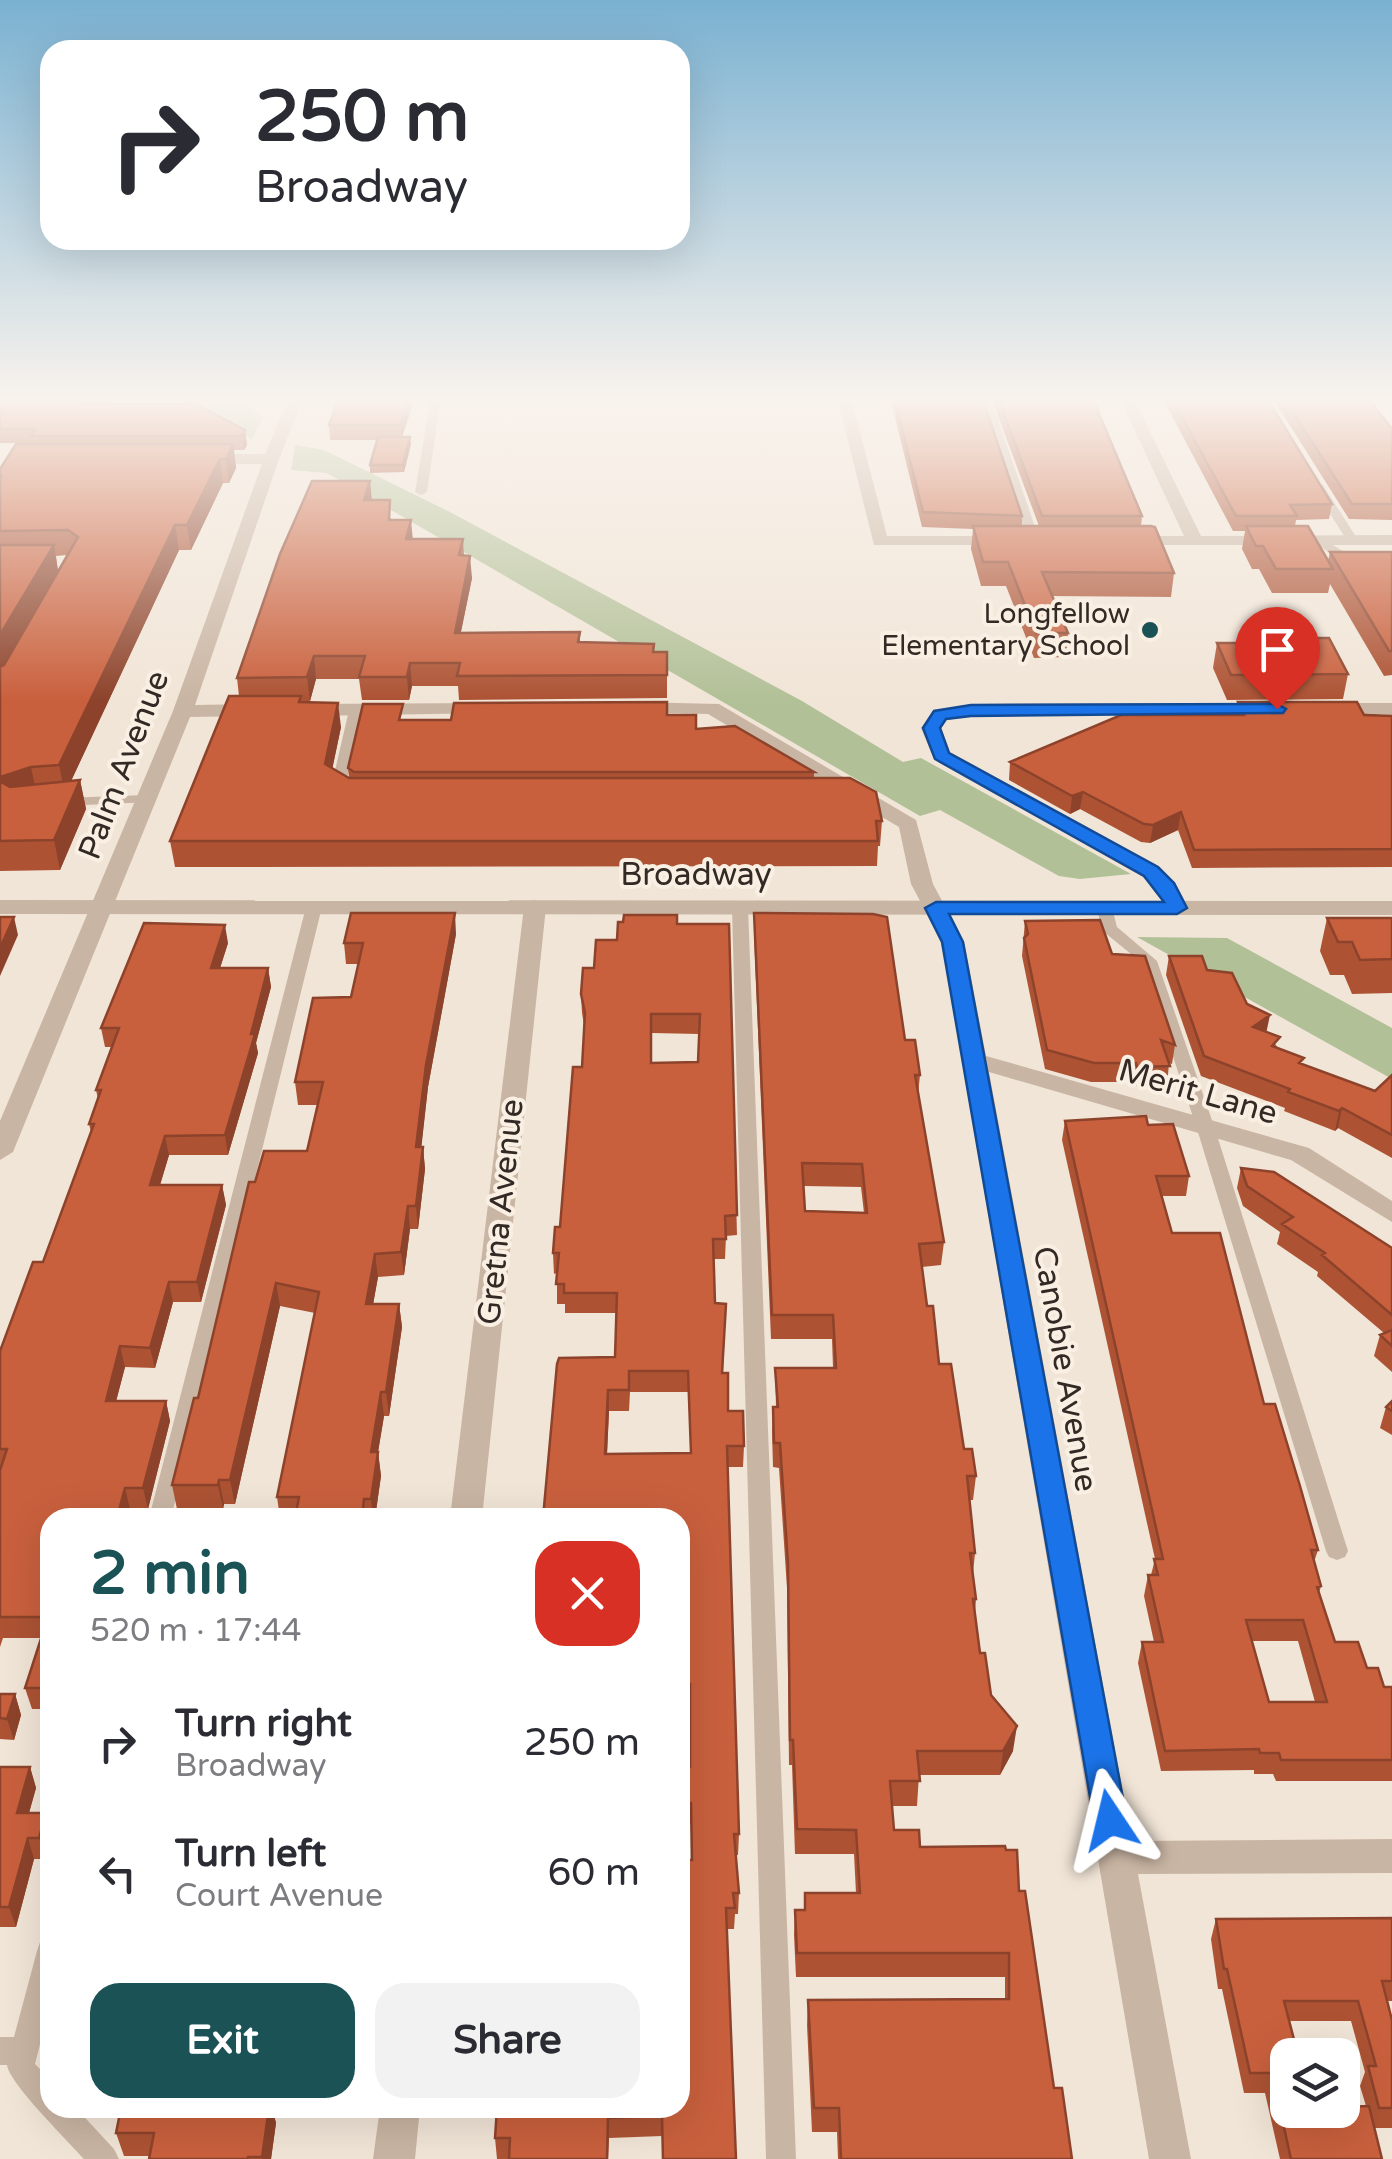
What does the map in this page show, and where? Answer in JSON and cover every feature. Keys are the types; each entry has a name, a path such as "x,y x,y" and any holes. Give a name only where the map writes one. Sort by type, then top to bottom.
{"street":[{"name":"Palm Avenue","path":"0,1152 183,711 257,498"},
{"path":"869,498 880,541 1043,541"},
{"path":"1174,498 1195,541"},
{"path":"1106,541 1392,540"},
{"name":"Canobie Avenue","path":"613,708 712,708 845,796 909,824 922,884 952,942 1170,2159"},
{"path":"183,711 514,709"},
{"path":"1177,908 1167,888 1151,872 941,756 932,728 940,715 971,710 1392,709"},
{"name":"Broadway","path":"0,907 1392,908"},
{"name":"Gretna Avenue","path":"467,1508 535,908"},
{"name":"Merit Lane","path":"974,1060 1300,1154 1392,1213"},
{"path":"1117,1858 1392,1856"},
{"path":"394,2159 399,2118"}],"lane":[{"path":"1026,498 1043,541"},
{"path":"1326,498 1352,540"},
{"path":"1321,540 1345,560 1392,560"},
{"path":"356,710 338,788 345,795 371,796"},
{"path":"38,803 147,799"},
{"path":"163,1508 314,907"},
{"path":"740,908 781,2159"},
{"path":"1104,908 1110,929 1150,961 1337,1550"},
{"path":"40,1977 12,2051 20,2068 40,2089"},
{"path":"65,2118 104,2159"}],"green space":[{"path":"370,498 421,498 450,512 802,701 903,762 921,758 1131,874 1080,879 1059,876 940,810 920,816"},
{"path":"1137,937 1227,938 1392,1028 1392,1079"}],"building":[{"path":"0,498 201,498 187,525 175,525 59,765 31,767 0,777 0,667 78,537 68,530 0,531"},
{"path":"305,498 390,500 389,520 411,520 406,539 463,539 459,555 470,556 455,633 580,632 578,642 654,644 653,652 667,652 667,675 457,676 460,663 410,663 407,677 359,677 365,656 314,656 307,677 237,678 280,554"},
{"path":"919,498 1016,498 1022,516 923,512"},
{"path":"1035,498 1134,498 1142,516 1042,516"},
{"path":"1226,498 1328,498 1332,504 1290,505 1297,516 1236,516"},
{"path":"1348,498 1392,498 1392,504 1352,504"},
{"path":"973,526 1151,526 1155,527 1174,573 1042,572 1068,633 1036,633 1008,562 983,562"},
{"path":"1246,526 1308,526 1333,569 1276,569 1263,546 1256,546"},
{"path":"0,545 54,545 0,635"},
{"path":"1330,552 1392,552 1392,651 1389,651"},
{"path":"1288,638 1329,638 1348,674 1231,675 1217,643 1290,643"},
{"path":"229,696 301,696 299,702 338,703 325,764 349,778 850,778 876,792 882,821 876,821 878,841 170,841"},
{"path":"667,702 667,715 696,715 696,729 735,726 814,772 354,772 348,768 363,704 403,704 399,720 451,720 454,703"},
{"path":"1238,702 1357,702 1364,715 1392,716 1392,849 1194,850 1181,812 1153,825 1144,824 1083,792 1072,796 1010,762 1121,715 1244,715"},
{"path":"0,779 10,787 80,780 54,840 0,841"},
{"path":"351,913 455,913 426,1065 416,1147 423,1147 416,1206 408,1206 401,1252 375,1254 366,1304 399,1304 386,1392 381,1392 371,1452 378,1452 371,1499 364,1499 363,1508 297,1508 299,1497 277,1497 319,1292 276,1283 230,1480 219,1480 218,1485 172,1485 194,1398 198,1398 249,1182 255,1182 264,1151 307,1151 323,1082 295,1082 313,998 351,997 363,943 344,943"},
{"path":"754,913 887,917 905,1040 915,1040 920,1075 915,1075 944,1242 919,1244 927,1306 933,1306 939,1364 951,1364 964,1449 972,1449 976,1476 967,1476 975,1553 970,1553 973,1599 980,1653 985,1653 991,1695 1017,1726 1003,1751 917,1751 920,1781 890,1781 894,1830 919,1830 920,1847 1005,1846 1006,1850 1017,1850 1019,1891 1025,1891 1054,2088 1062,2088 1072,2159 841,2159 839,2108 814,2108 808,2000 1009,1999 1009,1953 797,1953 795,1910 805,1910 805,1893 860,1893 856,1830 797,1829 790,1740 788,1564 780,1443 774,1443 773,1407 778,1407 775,1368 836,1368 833,1315 772,1315","holes":["802,1163 862,1164 867,1213 805,1211"]},
{"path":"624,915 677,915 677,924 729,924 737,1215 725,1216 726,1239 713,1239 715,1303 726,1304 722,1373 728,1373 728,1411 743,1411 744,1446 727,1446 739,1834 734,1834 739,1893 733,1893 735,1908 726,1908 736,2159 663,2159 662,2118 690,2118 690,1508 544,1508 559,1358 615,1357 617,1293 564,1293 564,1284 556,1284 559,1253 553,1253 555,1227 560,1227 573,1067 582,1067 583,968 594,968 596,940 617,940 618,922 623,922","holes":["651,1014 700,1014 698,1062 651,1063","629,1371 688,1371 691,1453 605,1454 608,1390 629,1390"]},
{"path":"0,917 14,917 0,948"},
{"path":"1327,918 1392,918 1392,959 1360,960 1352,942 1338,942"},
{"path":"1100,920 1112,954 1145,956 1175,1045 1161,1040 1170,1066 1094,1063 1047,1050 1024,938 1028,934 1025,921"},
{"path":"144,923 225,925 211,968 268,968 251,1034 255,1034 225,1135 165,1136 150,1185 222,1185 197,1282 169,1282 150,1348 120,1346 106,1401 166,1401 143,1488 125,1488 120,1508 40,1508 40,1617 0,1617 0,1470 7,1449 0,1449 0,1351 33,1262 43,1262 94,1124 89,1124 101,1090 96,1090 119,1028 101,1028"},
{"path":"1169,956 1202,956 1207,970 1232,973 1247,1004 1270,1015 1253,1027 1280,1037 1272,1046 1304,1058 1299,1063 1375,1091 1392,1075 1392,1135 1342,1108 1339,1111 1288,1092 1290,1089 1204,1056"},
{"path":"1146,1116 1148,1125 1173,1124 1189,1176 1156,1176 1172,1233 1220,1233 1264,1404 1275,1404 1318,1550 1311,1550 1321,1586 1317,1587 1335,1642 1358,1642 1367,1668 1378,1668 1384,1687 1392,1687 1392,1760 1281,1760 1279,1753 1260,1753 1259,1749 1165,1751 1142,1642 1163,1642 1148,1575 1158,1575 1154,1559 1163,1559 1065,1121","holes":["1246,1620 1303,1620 1327,1702 1269,1702"]},
{"path":"1241,1168 1274,1172 1392,1248 1392,1315 1322,1255 1325,1253 1282,1224 1293,1217 1247,1186"},
{"path":"1392,1330 1392,1346 1380,1335"},
{"path":"40,1642 40,1688 25,1688"},
{"path":"0,1694 15,1694 7,1719 0,1718"},
{"path":"0,1767 30,1767 17,1813 40,1813 40,1834 39,1838 28,1838 9,1907 0,1907"},
{"path":"1392,1918 1392,1981 1382,1981 1392,2020 1392,2108 1379,2108 1368,2066 1376,2066 1358,2001 1284,2001 1294,2038 1270,2038 1270,2073 1250,2073 1216,1919"},
{"path":"1360,2106 1369,2106 1382,2159 1291,2159 1284,2128 1360,2128"},
{"path":"119,2118 268,2118 262,2157 247,2159 149,2159 154,2133 116,2133"},
{"path":"496,2118 608,2118 607,2159 509,2159 510,2138 495,2138"}],"place":[{"name":"Longfellow Elementary School","path":"1150,630"}],"route":[{"path":"1110,1820 952,942 936,908 1177,908 1167,888 1151,872 941,756 932,728 940,715 971,710 1277,709"}]}
